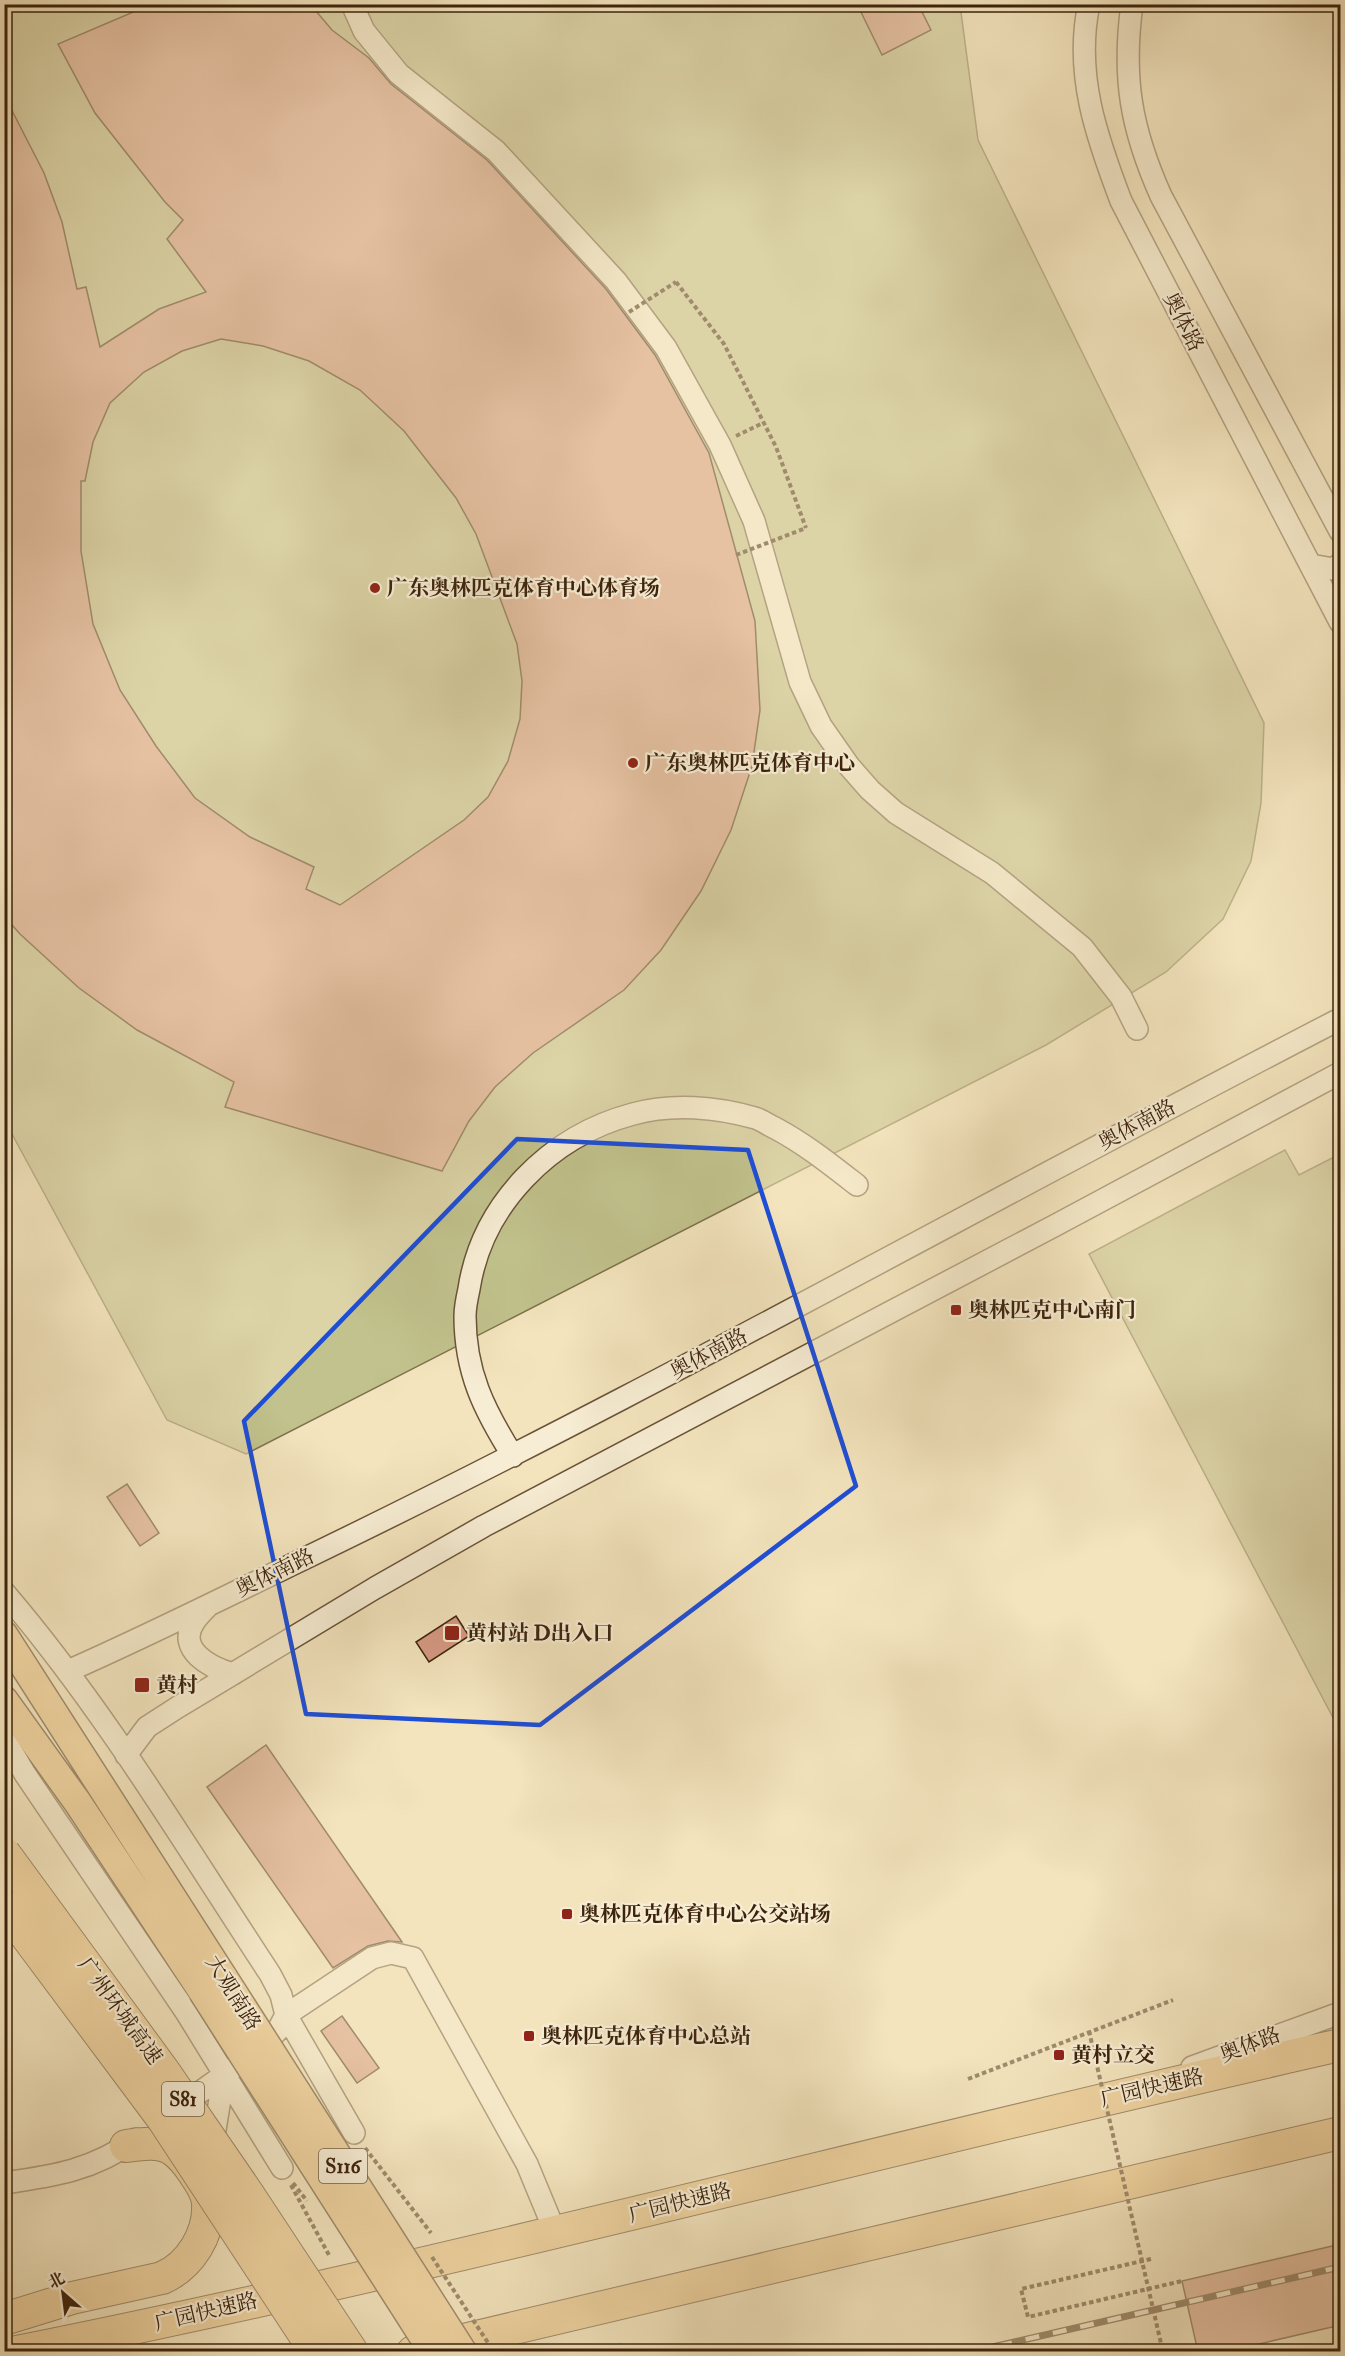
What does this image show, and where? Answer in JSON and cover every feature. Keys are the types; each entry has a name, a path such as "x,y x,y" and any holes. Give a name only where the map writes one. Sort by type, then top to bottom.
{"highway":[{"path":"4,1843 121,2012"},
{"name":"广州环城高速","path":"4,1853 121,2012 248,2194 352,2352"},
{"name":"广州环城高速","path":"4,1906 130,2073 316,2352"},
{"path":"4,1917 155,2110 201,2179 208,2201 207,2217 201,2238 188,2261 176,2272 142,2283 72,2298 4,2319"},
{"name":"广园快速路","path":"17,2352 146,2326 556,2234 1126,2093 1341,2045"},
{"path":"413,2352 1341,2133"},
{"path":"126,2146 144,2144 171,2149 201,2179"}],"main road":[{"name":"大观南路","path":"4,1635 433,2352"},
{"name":"大观南路","path":"4,1700 314,2122 463,2352"}],"street":[{"path":"352,4 364,30 399,74 496,151 616,281 666,348 720,445 754,520 800,682 826,734 863,782 896,813 992,873 1082,947 1121,997 1137,1029"},
{"name":"奥体路","path":"1089,4 1086,42 1090,107 1097,138 1121,201 1341,622"},
{"name":"奥体路","path":"1132,4 1128,78 1131,107 1146,162 1171,216 1341,531"},
{"path":"1311,565 1333,569 1341,564"},
{"name":"奥体南路","path":"68,1671 207,1607 513,1456 700,1359 1062,1165 1336,1025"},
{"path":"126,1755 147,1727 375,1588 484,1526 1341,1073"},
{"path":"513,1456 489,1418 474,1383 465,1315 478,1249 492,1217 516,1185 550,1155 587,1132 633,1114 675,1107 716,1110 757,1118 803,1143 857,1185"},
{"path":"4,1592 68,1671 270,1974 281,1995 286,2014 354,2133"},
{"path":"207,1607 192,1623 188,1639 193,1650 204,1662 221,1671 234,1674"},
{"path":"4,1738 25,1774 186,2012 282,2168"},
{"path":"4,2183 75,2171 108,2158 259,2050 278,2030 286,2014 372,1958 391,1953 413,1958 527,2164 556,2234"},
{"name":"奥体路","path":"1126,2093 1246,2046 1341,2013"},
{"path":"201,2179 224,2075"}],"path":[{"path":"629,312 676,282 724,344 776,447 806,528 736,555"},
{"path":"720,445 763,423"},
{"path":"968,2079 1173,2000"},
{"path":"1089,2031 1163,2352"},
{"path":"354,2133 431,2233"},
{"path":"282,2168 308,2203"},
{"path":"282,2168 330,2257"},
{"path":"430,2253 494,2352"},
{"path":"1150,2259 1021,2289 1028,2317 1182,2281"},
{"path":"606,2352 621,2345"}],"highlighted area":[{"path":"517,1139 748,1150 856,1486 540,1725 306,1714 244,1421"}],"green space":[{"name":"广东奥林匹克体育中心","path":"4,5 960,5 978,140 1264,723 1261,803 1251,861 1223,919 1166,972 1046,1045 246,1454 167,1420 5,1121"},
{"path":"1285,1150 1299,1175 1340,1154 1340,1731 1089,1254"}],"building":[{"name":"广东奥林匹克体育中心体育场","path":"152,4 310,4 332,30 369,58 391,84 487,160 606,289 655,355 709,453 755,621 760,710 752,766 731,830 701,891 661,950 624,990 533,1053 495,1087 469,1121 442,1171 225,1107 234,1082 137,1030 79,988 20,934 4,916 4,95 44,173 62,222 77,289 86,287 100,347 159,309 206,292 167,239 183,220 165,202 95,113 58,44","holes":["221,339 263,346 309,361 360,390 404,431 456,498 476,534 517,644 522,681 520,719 508,761 488,797 464,820 340,905 306,889 314,867 250,837 195,798 156,746 120,690 93,624 81,551 81,481 85,481 93,442 110,403 144,372 182,351"]},
{"path":"857,4 918,4 931,30 882,55"},
{"path":"127,1484 159,1533 140,1546 107,1497"},
{"path":"456,1616 469,1636 429,1662 416,1642"},
{"path":"266,1745 402,1942 388,1941 368,1946 333,1968 207,1787"},
{"path":"342,2016 379,2068 357,2083 321,2031"},
{"path":"1341,2244 1341,2325 1224,2352 1198,2352 1182,2281"}],"railway":[{"path":"971,2352 1340,2267"}],"place":[{"name":"广东奥林匹克体育中心体育场","path":"375,588"},
{"name":"广东奥林匹克体育中心","path":"633,763"},
{"name":"奥林匹克中心南门","path":"956,1310"},
{"name":"黄村站 D出入口","path":"452,1633"},
{"name":"黄村","path":"142,1685"},
{"name":"奥林匹克体育中心公交站场","path":"567,1914"},
{"name":"奥林匹克体育中心总站","path":"529,2036"},
{"name":"黄村立交","path":"1059,2055"}]}
